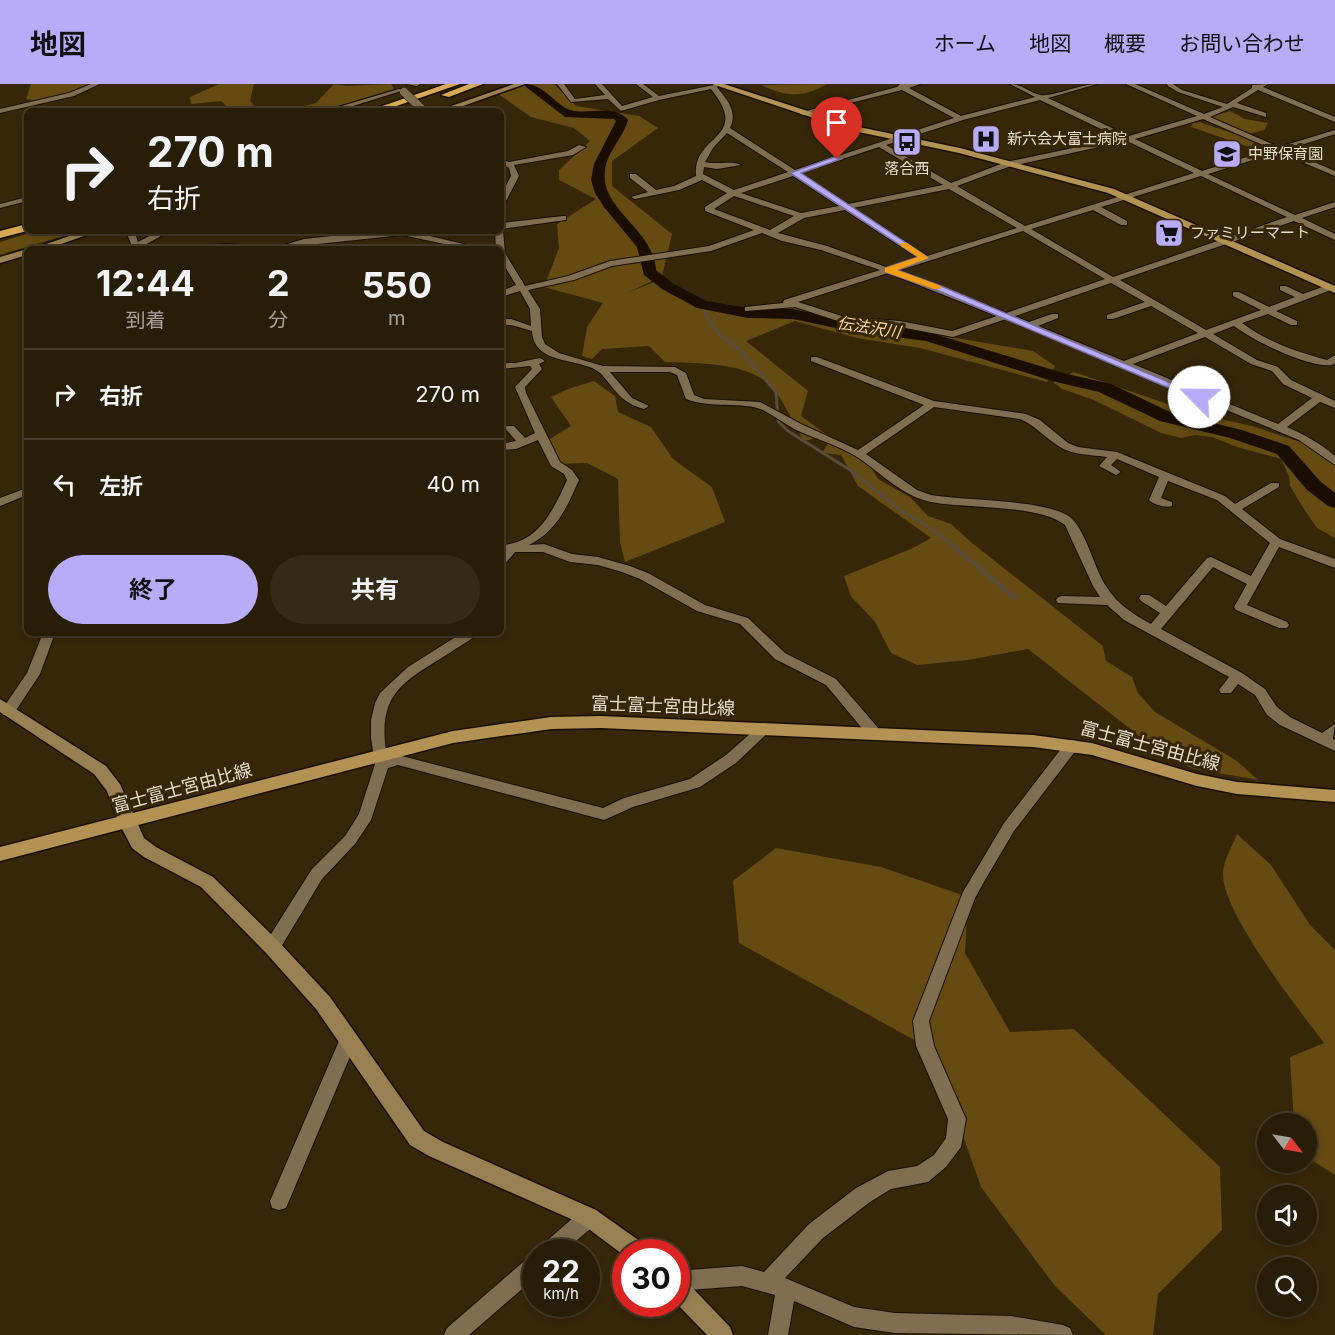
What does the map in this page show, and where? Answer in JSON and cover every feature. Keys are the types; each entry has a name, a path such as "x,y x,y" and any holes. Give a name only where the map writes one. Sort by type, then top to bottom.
{"highway":[{"path":"382,108 455,84"},
{"path":"405,108 478,84"},
{"path":"0,225 24,218"},
{"path":"0,235 24,228"}],"main road":[{"path":"715,85 852,128 1009,164 1126,196 1332,289"},
{"name":"富士富士宮由比線","path":"0,854 381,759 453,737 551,723 608,722 1072,745 1136,761 1197,780 1237,788 1335,796"}],"street":[{"path":"0,111 28,103 72,96 97,84"},
{"path":"408,84 417,84"},
{"path":"450,108 521,84"},
{"path":"560,84 573,101 608,97"},
{"path":"598,84 621,109 715,85 729,109 730,120 728,130 709,147 701,164 699,172 701,177 733,193 801,216"},
{"path":"639,84 658,98"},
{"path":"803,113 899,86 917,84"},
{"path":"1013,84 1335,237"},
{"path":"1094,84 960,118 733,193 708,209 785,239 824,248 938,288 1278,429 1321,449 1335,462"},
{"path":"1130,84 1335,174"},
{"path":"504,293 571,278 619,262 711,248 766,232 801,216 950,186 1009,164 1129,139 1204,117 1231,106 1253,86 1265,84"},
{"path":"1170,85 1180,91 1263,115"},
{"path":"899,86 960,118"},
{"path":"1253,86 1335,120"},
{"path":"339,108 401,89 421,108"},
{"path":"1207,98 1218,92"},
{"path":"728,130 924,258"},
{"path":"777,305 1335,132"},
{"path":"880,145 1254,362 1275,369 1287,382 1335,405"},
{"path":"504,162 570,153 582,147"},
{"path":"504,162 514,171 514,176 504,197"},
{"path":"701,164 717,167 737,165"},
{"path":"633,176 655,193"},
{"path":"635,197 676,188 701,177"},
{"path":"0,207 24,200"},
{"path":"1106,202 1121,210"},
{"path":"748,309 796,304 844,321 900,324 952,334 1335,204"},
{"path":"1092,207 1124,223"},
{"path":"504,226 563,218"},
{"path":"46,246 84,234"},
{"path":"140,246 161,234"},
{"path":"287,246 373,234"},
{"path":"411,234 466,246"},
{"path":"0,261 24,253"},
{"path":"504,256 535,309 537,337 541,346 556,355 602,369 672,369 681,372 690,397 703,402 756,404 768,409 797,426 859,454 913,492 929,498 1035,509 1062,517 1070,524 1099,586 1110,601 1128,617 1237,676 1260,692 1272,711 1285,721 1329,743 1335,729"},
{"path":"1283,288 1302,297"},
{"path":"1122,365 1302,297 1332,289"},
{"path":"1236,294 1294,323"},
{"path":"1110,317 1152,303"},
{"path":"1028,326 1055,316"},
{"path":"504,322 511,321 529,329 537,329"},
{"path":"1234,322 1253,337 1291,353 1329,363 1335,358"},
{"path":"1275,369 1291,353"},
{"path":"504,366 533,363 556,355"},
{"path":"814,359 932,404 1022,416 1036,422 1064,445 1076,450 1115,455 1221,498 1276,542 1335,564"},
{"path":"506,549 528,542 550,525 573,480 568,472 555,464 524,400 520,387 537,369 533,363"},
{"path":"602,369 628,400 644,406"},
{"path":"1275,390 1287,382"},
{"path":"1278,429 1319,397"},
{"path":"859,454 932,404"},
{"path":"510,428 523,442"},
{"path":"504,444 512,447 542,434"},
{"path":"1115,455 1104,466 1116,472"},
{"path":"1165,475 1155,500 1168,504"},
{"path":"1236,508 1275,485"},
{"path":"0,502 24,492"},
{"path":"1276,542 1240,607 1283,625"},
{"path":"506,549 544,548 570,558 598,561 626,569 644,576 701,608 744,621 780,656 831,681 875,734"},
{"path":"1152,631 1211,561 1254,582"},
{"path":"1145,598 1167,612"},
{"path":"1062,600 1110,601"},
{"path":"48,636 33,674 4,708 100,770 114,788 127,823 138,843 150,852 207,882 272,947 323,1003 417,1138 436,1149 589,1217 619,1239"},
{"path":"272,947 317,874 350,840 366,816 381,759 379,711 385,696 398,681 466,636"},
{"path":"1226,690 1237,676"},
{"path":"381,759 398,760 604,814 629,802 695,783 731,759 765,729"},
{"path":"778,1335 777,1286 816,1231 863,1195 888,1180 921,1175 940,1161 955,1141 957,1119 925,1046 921,1021 968,897 980,875 1009,826 1072,745"},
{"path":"279,1201 348,1040"},
{"path":"564,1239 589,1217"},
{"path":"454,1335 522,1276"},
{"path":"690,1280 742,1276 777,1286 854,1317 894,1323 1011,1326 1063,1335"},
{"path":"690,1302 722,1335"}],"shaded area":[{"path":"31,84 93,84 78,92 40,101 26,99"},
{"path":"219,84 254,84 250,101 256,108 229,108 221,101 191,104 190,97"},
{"path":"334,84 346,86 391,84 394,89 331,108 297,108 316,103"},
{"path":"529,84 554,84 576,106 639,116 658,128 612,161 612,186 672,234 662,276 627,293 659,280 702,307 797,307 809,313 1033,351 1055,366 1047,382 920,348 857,338 795,321 746,341 808,391 801,416 827,435 804,441 775,391 761,378 749,372 721,365 665,362 649,346 602,349 592,359 582,356 587,327 603,303 544,287 559,248 557,224 596,199 559,180 559,170 590,141 574,128 531,117 498,94"},
{"path":"827,84 801,94 778,92 761,85"},
{"path":"1230,111 1245,119 1268,123 1264,130 1249,134 1211,117"},
{"path":"1200,122 1243,137 1262,148 1252,148 1191,127 1193,123"},
{"path":"26,234 70,234 0,255 0,242"},
{"path":"1074,372 1197,414 1252,426 1321,449 1335,460 1335,538 1317,528 1290,486 1289,476 1281,459 1237,447 1212,437 1195,435 1181,438 1161,433 1094,400 1062,389 1053,382"},
{"path":"594,381 615,396 618,412 651,427 673,459 712,487 725,522 625,562 620,542 618,479 587,463 555,464 545,442 571,426 551,397"},
{"path":"829,442 869,464 878,479 910,497 928,516 951,524 1103,646 1106,661 1132,677 1138,693 1155,712 1237,761 1258,780 1195,769 1158,755 1133,731 1028,649 968,660 917,665 891,653 875,622 851,596 844,576 913,548 931,538 858,486 841,455 822,453"},
{"path":"1237,834 1271,865 1310,925 1335,950 1335,1175 1317,1163 1317,1113 1293,1113 1290,1057 1324,1043 1263,960 1234,911 1226,890 1223,873 1226,858"},
{"path":"776,848 881,867 968,897 965,953 1010,1032 1074,1029 1220,1167 1222,1230 1158,1294 1153,1335 1106,1335 1055,1286 981,1187 957,1119 925,1046 739,943 733,881"}],"waterway":[{"name":"伝法沢川","path":"530,85 569,114 617,115 622,120 620,128 603,156 598,171 602,193 608,204 644,247 649,272 667,286 702,305 748,313 793,314 850,326 928,337 1058,377 1105,388 1166,417 1236,434 1283,450 1313,485 1335,502"},
{"path":"702,305 709,321 719,334 739,349 776,392 778,421 788,431 850,470 907,515 923,523 953,545"},
{"path":"951,544 1015,598"}],"slow traffic":[{"path":"904,244 924,258 888,270 937,287"}],"place":[{"name":"新六会大富士病院","path":"986,139"},
{"name":"落合西","path":"907,142"},
{"name":"中野保育園","path":"1227,154"},
{"name":"ファミリーマート","path":"1169,233"}],"route":[{"path":"837,159 794,173 924,258 888,270 938,288 1199,397"}]}
